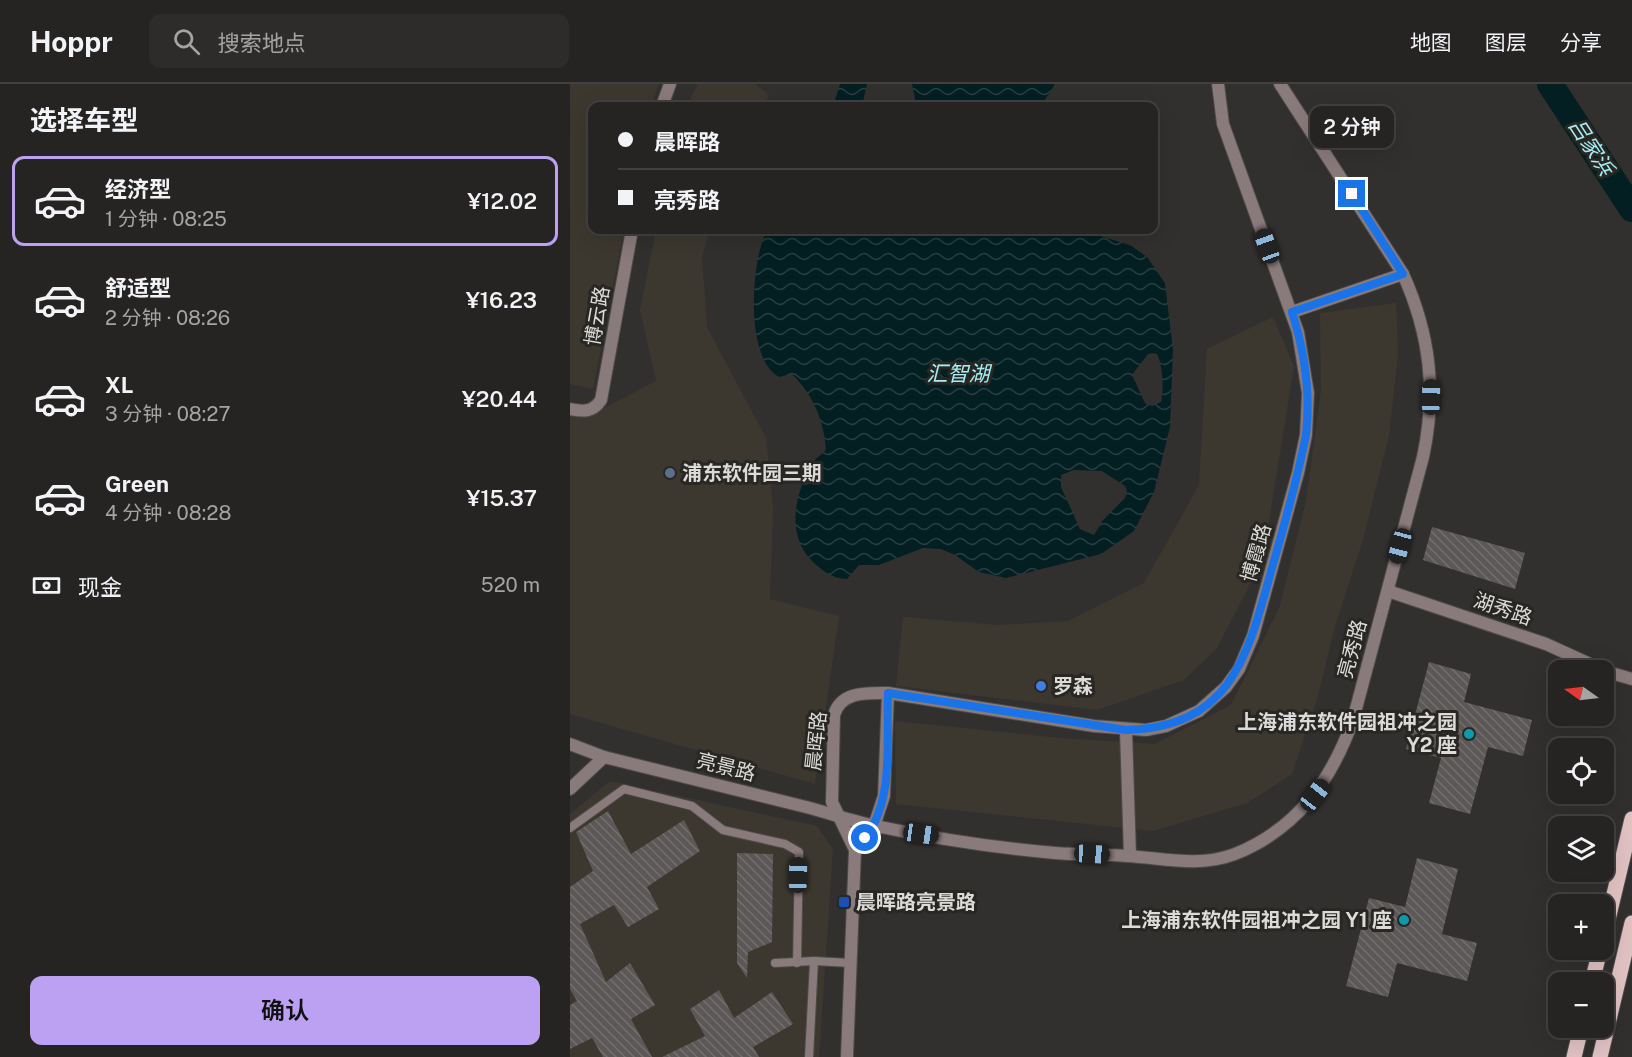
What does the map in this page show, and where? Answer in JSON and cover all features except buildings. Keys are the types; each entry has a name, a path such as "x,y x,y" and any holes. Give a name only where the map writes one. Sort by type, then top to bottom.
{"main road":[{"path":"1614,896 1631,828"},
{"path":"1600,1057 1632,923"},
{"path":"1574,1057 1579,1038"}],"street":[{"path":"663,102 670,84"},
{"name":"博霞路","path":"888,693 1126,730 1166,726 1199,711 1226,687 1247,653 1288,510 1306,435 1309,413 1307,372 1292,312 1223,124 1218,84"},
{"name":"亮秀路","path":"874,826 1055,853 1130,856 1175,863 1206,861 1232,855 1280,830 1305,808 1325,783 1340,755 1353,720 1388,591 1423,457 1431,412 1431,382 1424,332 1416,303 1403,274 1281,84"},
{"name":"博云路","path":"570,409 588,411 596,407 603,391 631,234"},
{"path":"1292,312 1403,274"},
{"name":"湖秀路","path":"1388,591 1531,639 1578,660"},
{"name":"湖秀路","path":"1614,674 1632,680"},
{"name":"晨晖路","path":"847,1057 855,850 837,815 831,789 837,705 860,693 888,693"},
{"path":"855,850 874,826 884,796 888,693"},
{"path":"1126,730 1130,856"},
{"name":"亮景路","path":"570,744 604,757 874,826"},
{"path":"570,789 604,757"}],"lane":[{"path":"570,828 624,789 692,806 723,830 786,844 799,852 798,963"},
{"path":"808,1057 814,961"},
{"path":"775,963 814,961 850,963"}],"shaded area":[{"path":"570,84 659,84 652,102 588,102 588,234 623,234 593,389 570,384"},
{"path":"698,84 755,84 769,95 765,102 689,102"},
{"name":"浦东软件园三期","path":"655,234 709,234 702,257 707,327 766,438 773,508 770,599 839,616 815,784 570,714 570,417 587,417 656,381 640,310"},
{"path":"1396,303 1398,355 1389,435 1363,540 1335,626 1318,696 1292,774 1247,803 1153,831 896,804 895,721 1061,738 1155,744 1231,705 1280,606 1306,501 1321,389 1320,313"},
{"path":"1273,317 1294,366 1263,559 1217,648 1184,680 1097,710 896,686 903,617 998,625 1068,621 1144,583 1199,485 1207,349"},
{"path":"610,781 817,826 833,849 819,1057 570,1057 570,814"}],"water":[{"path":"840,84 867,84 863,102 834,102"},
{"path":"912,84 1055,84 1044,102 912,102 915,99"},
{"name":"汇智湖","path":"765,234 1093,234 1130,245 1147,257 1165,283 1173,350 1170,427 1154,492 1134,531 1101,554 1006,578 979,572 955,555 941,549 923,548 879,565 859,565 847,579 832,576 819,568 804,550 798,538 796,512 807,473 826,449 825,438 816,408 806,391 792,374 779,377 768,366 760,350 754,308 757,263","holes":["1148,354 1157,354 1163,384 1161,402 1152,406 1145,403 1132,375","1074,470 1102,471 1125,486 1127,491 1125,498 1103,520 1094,535 1080,529 1061,487 1061,475"]}],"waterway":[{"name":"吕家浜","path":"1550,84 1632,209"}],"place":[{"name":"浦东软件园三期","path":"670,473"},
{"name":"罗森","path":"1041,686"},
{"name":"上海浦东软件园祖冲之园 Y2 座","path":"1469,734"},
{"name":"晨晖路亮景路","path":"844,902"},
{"name":"上海浦东软件园祖冲之园 Y1 座","path":"1404,920"}],"route":[{"path":"865,838 880,813 884,796 888,693 1094,726 1146,730 1166,726 1199,711 1226,687 1239,669 1253,636 1298,473 1306,435 1309,413 1307,372 1292,312 1403,274 1352,194"}]}
